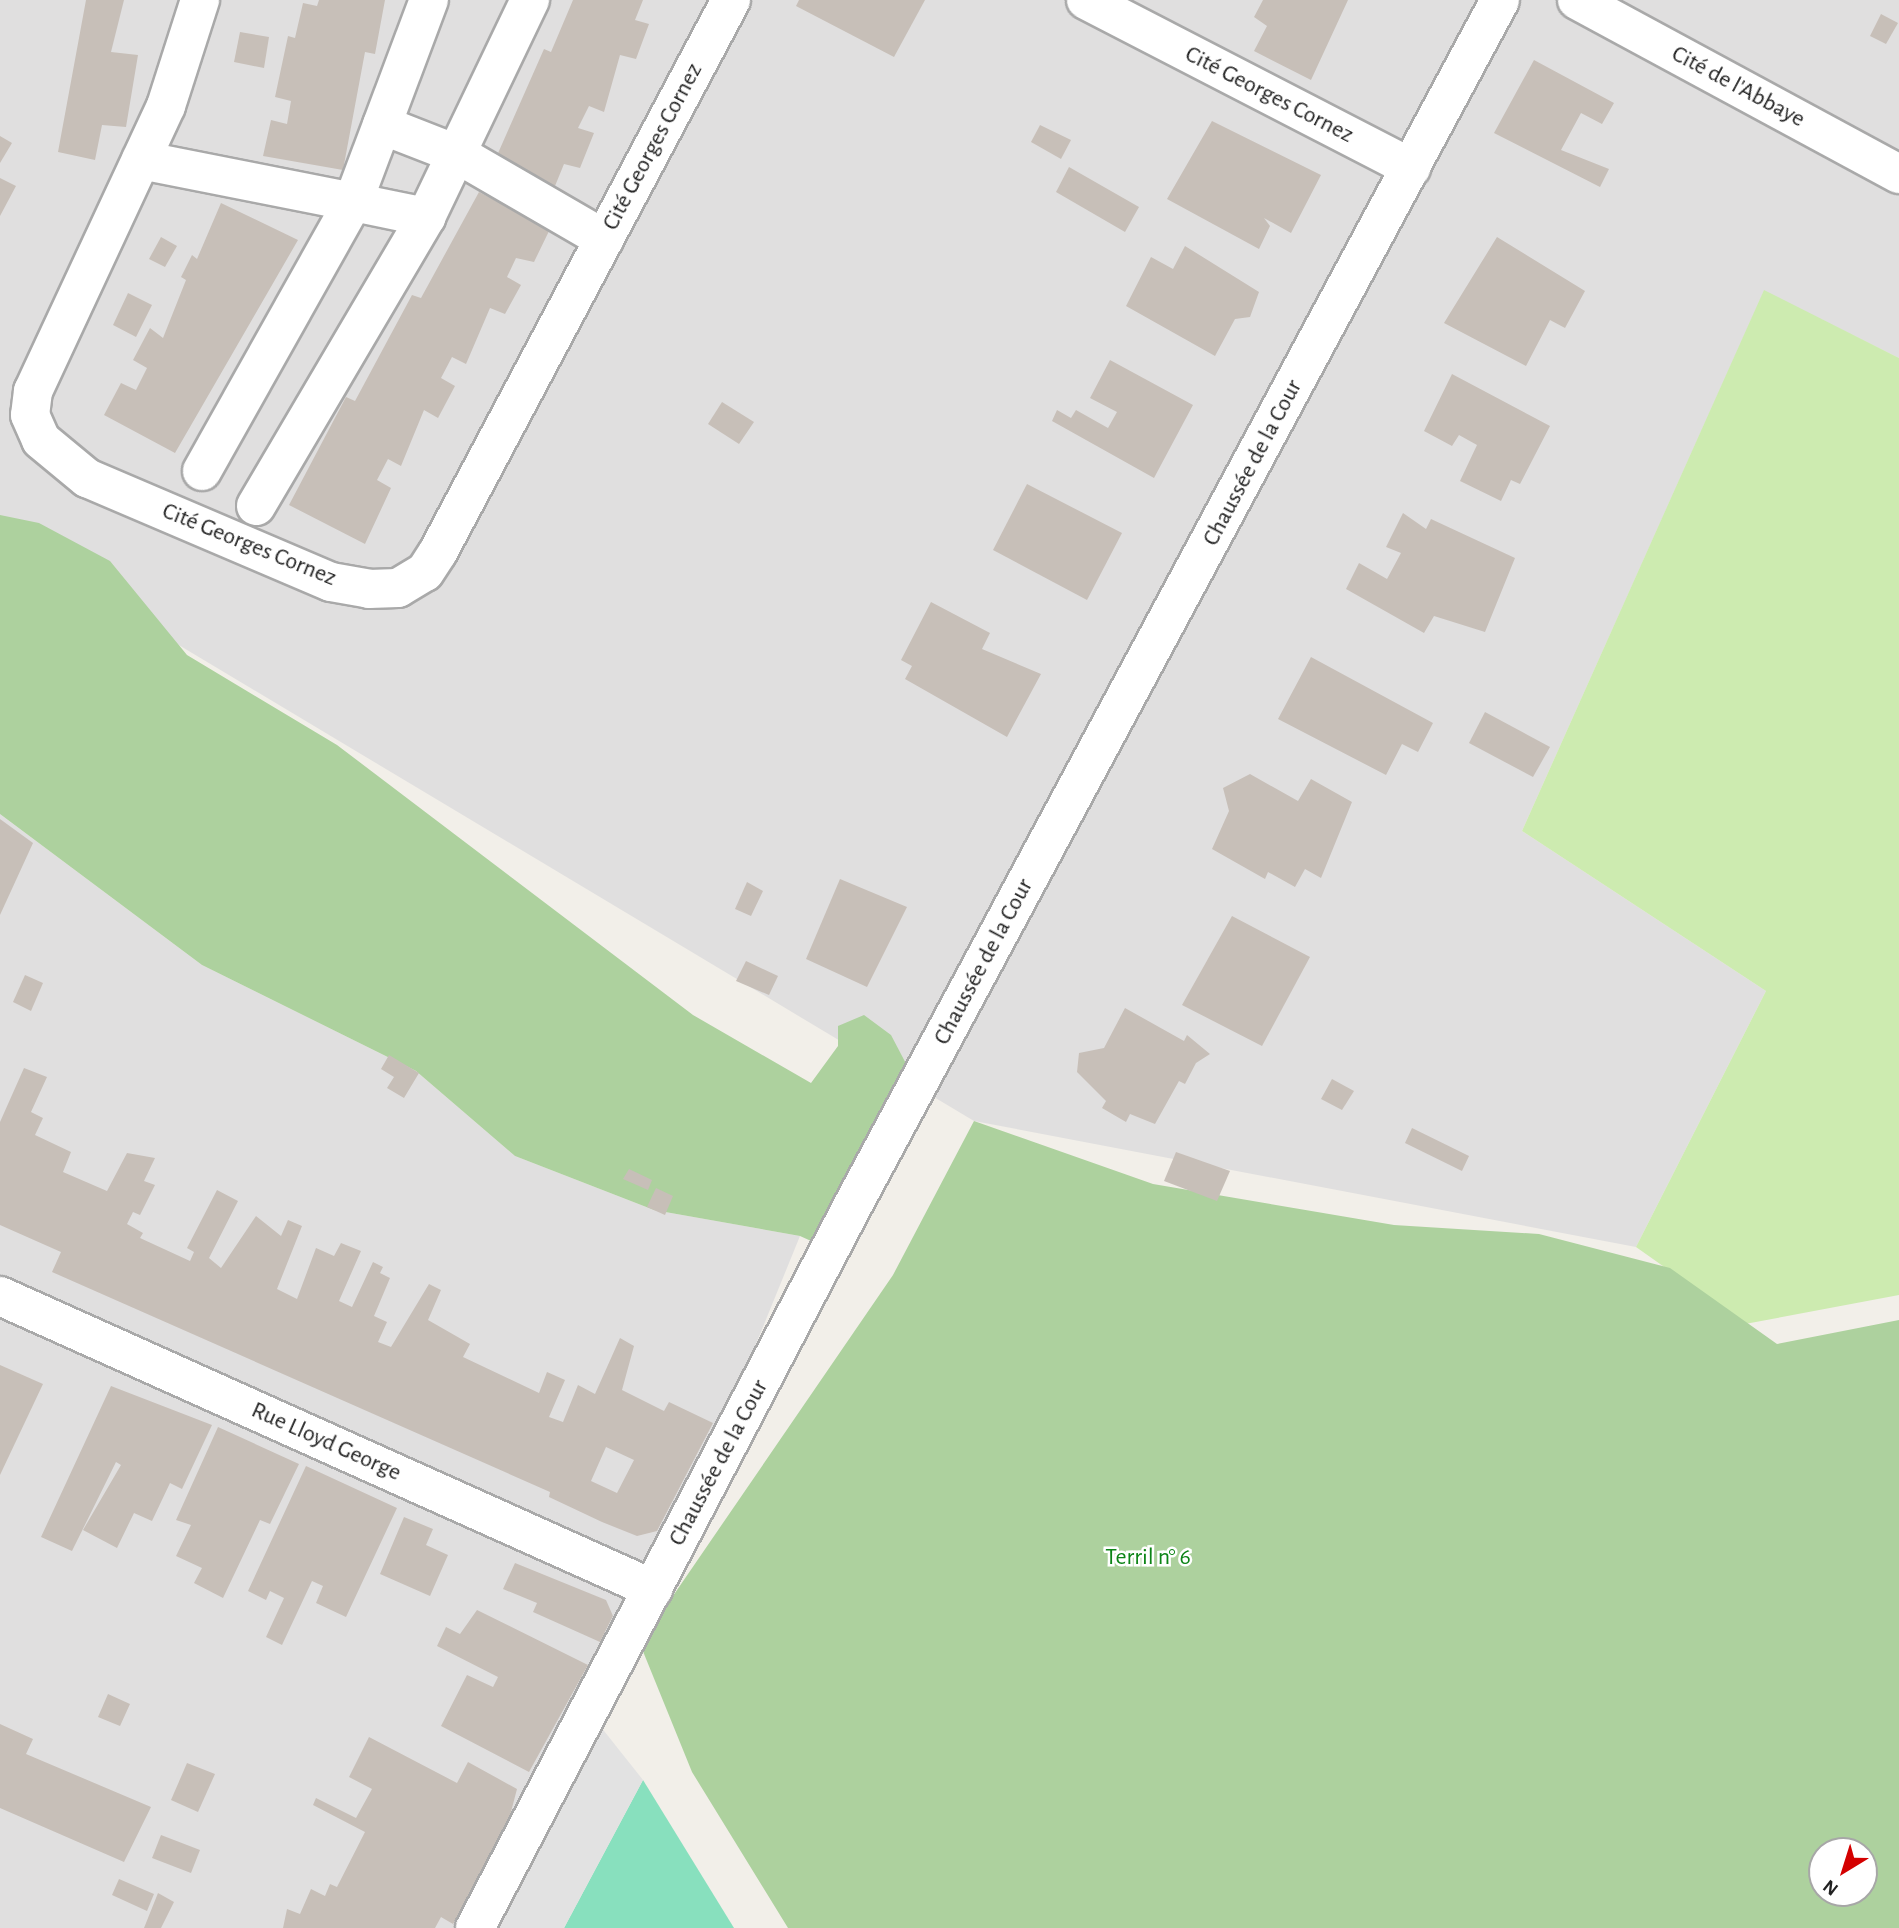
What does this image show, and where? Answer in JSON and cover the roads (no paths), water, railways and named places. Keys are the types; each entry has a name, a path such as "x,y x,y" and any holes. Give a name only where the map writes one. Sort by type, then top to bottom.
{"street":[{"name":"Cité Georges Cornez","path":"200,0 141,160 33,391 30,415 41,440 87,478 331,582 356,587 398,588 425,572 731,0"},
{"path":"202,471 353,202 429,0"},
{"path":"256,506 426,217 459,155 530,0"},
{"name":"Cité Georges Cornez","path":"1086,0 1134,11 1411,169"},
{"name":"Chaussée de la Cour","path":"475,1928 1500,0"},
{"name":"Cité de l'Abbaye","path":"1577,0 1899,174"},
{"path":"382,125 459,155 604,239"},
{"path":"141,160 426,217"},
{"name":"Rue Lloyd George","path":"0,1296 653,1589"}],"park label":[{"name":"Terril n° 6","path":"1148,1558"}]}
